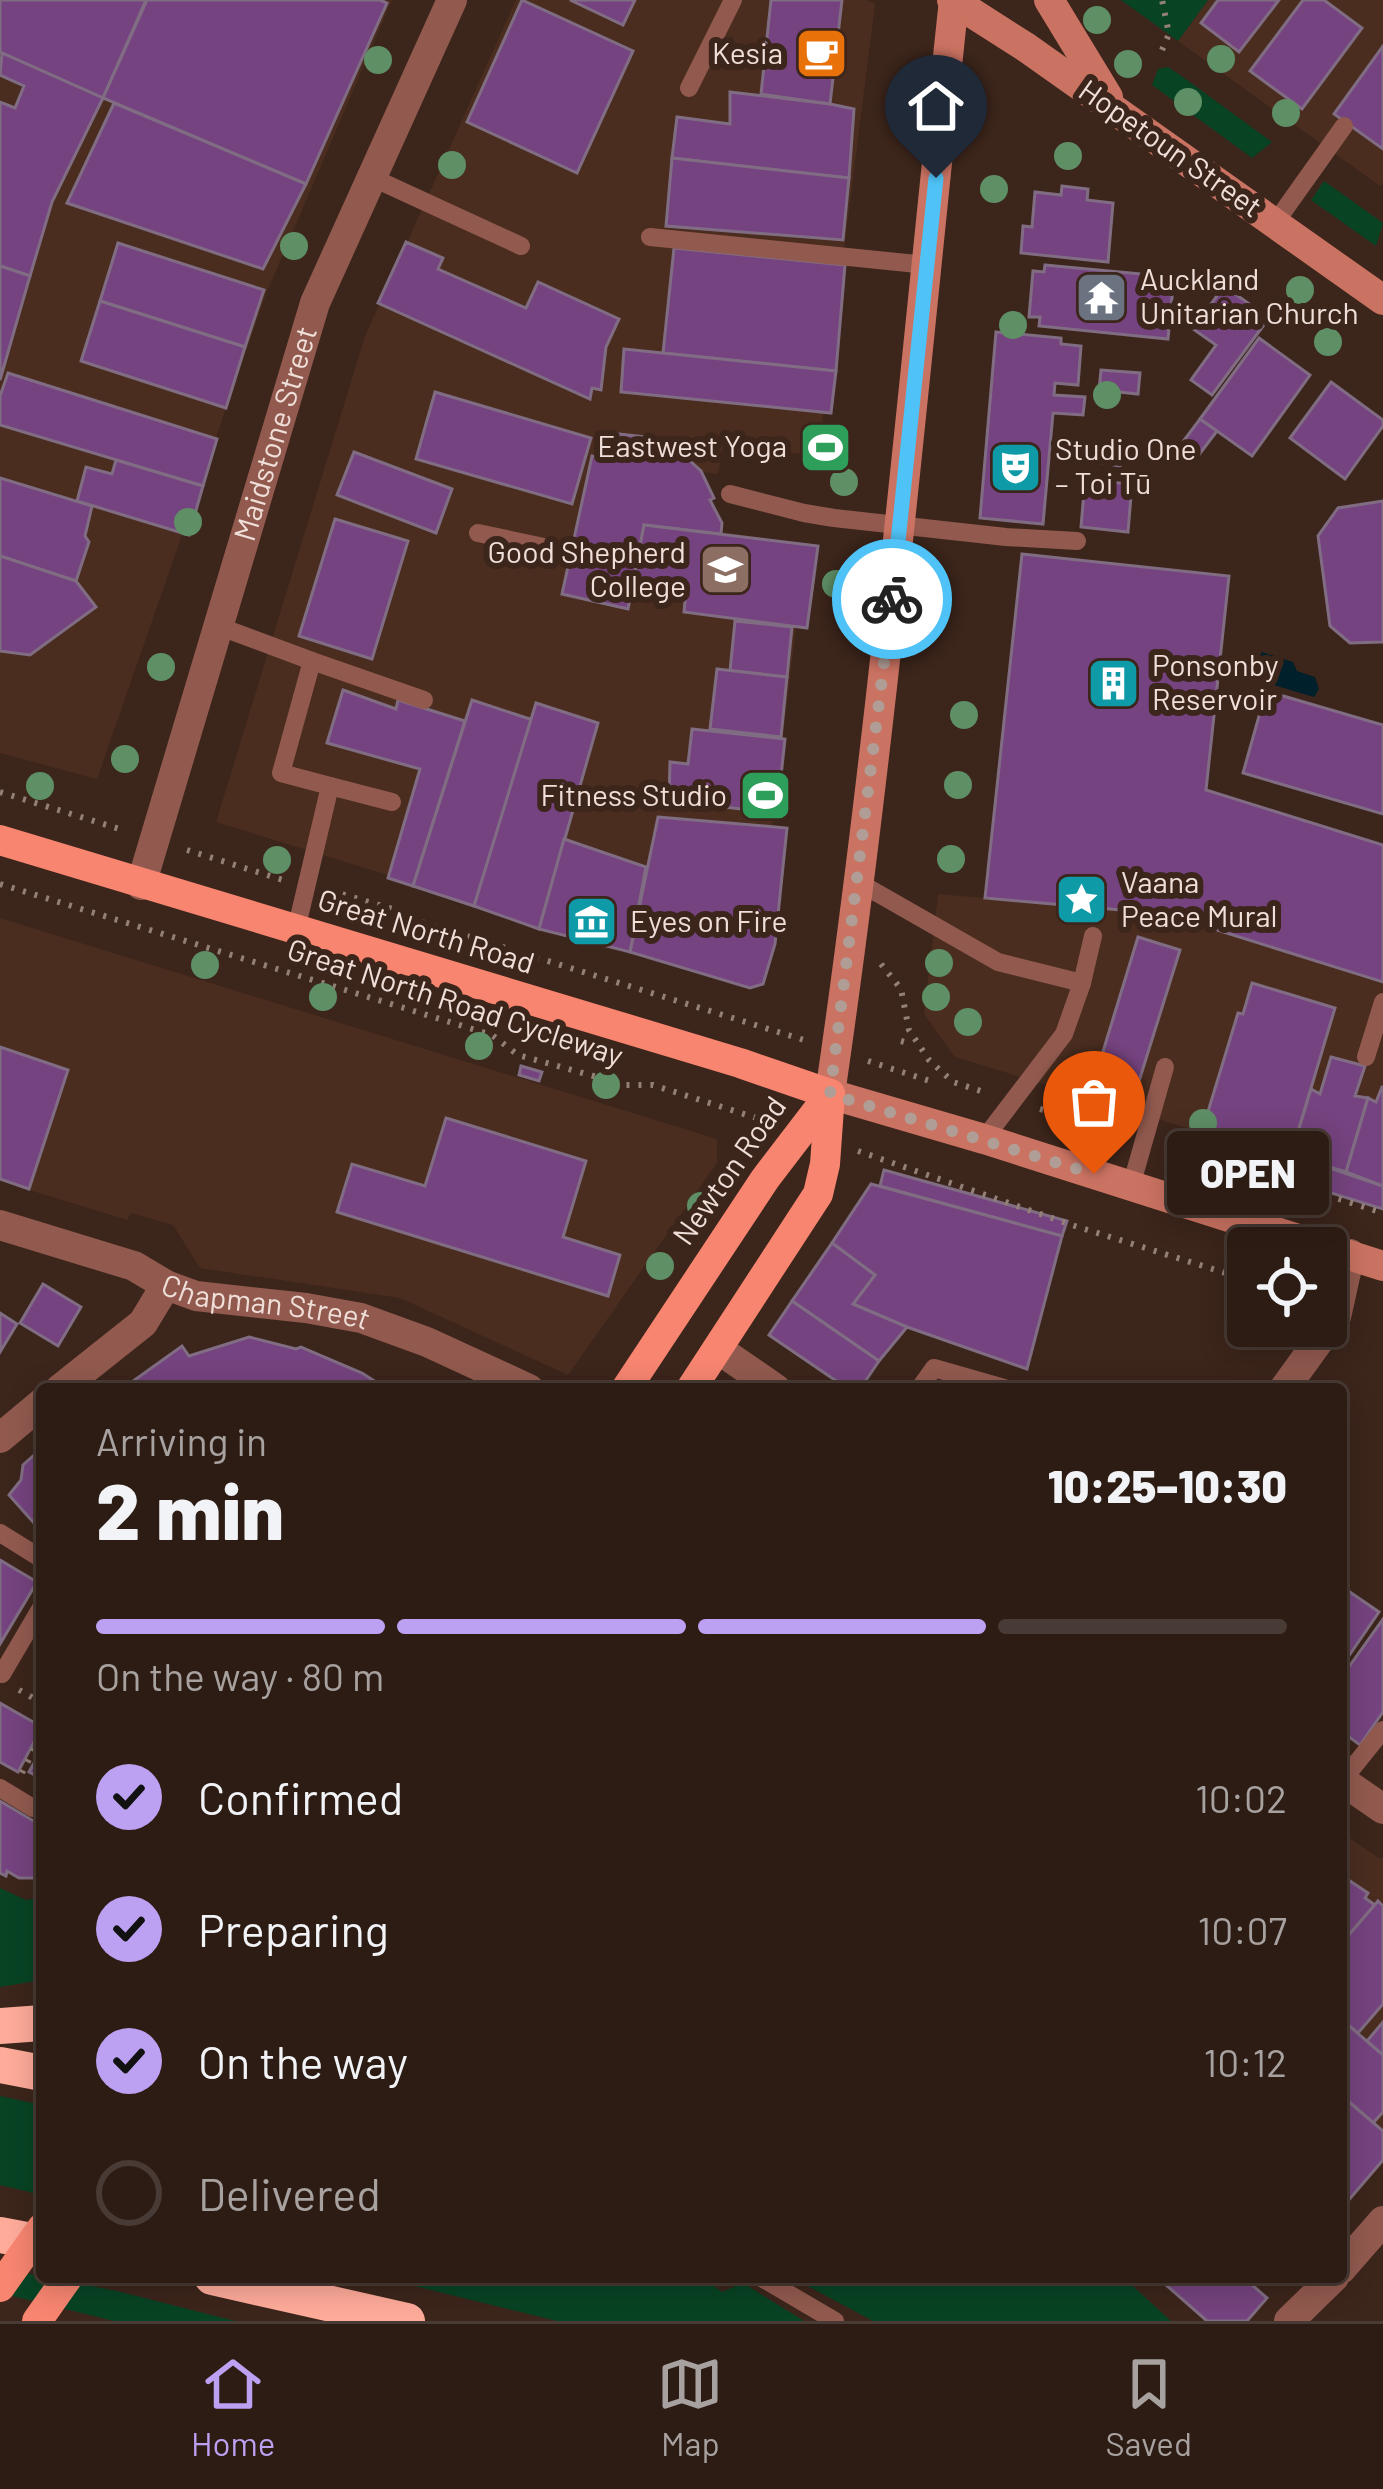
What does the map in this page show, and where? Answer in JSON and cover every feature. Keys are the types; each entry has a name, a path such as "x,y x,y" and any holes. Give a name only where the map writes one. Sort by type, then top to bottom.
{"highway":[{"path":"0,2026 36,2023"},
{"path":"0,2065 36,2072"},
{"path":"0,2235 36,2242"},
{"path":"239,2283 407,2321"}],"main road":[{"path":"953,0 901,523 830,1094 1383,1266"},
{"name":"Hopetoun Street","path":"953,0 1383,300"},
{"path":"1049,0 1118,112"},
{"name":"Great North Road","path":"0,840 830,1094"},
{"name":"Newton Road","path":"630,1383 765,1179 830,1094"},
{"name":"Newton Road","path":"695,1383 818,1194 830,1094"},
{"path":"0,2288 36,2237"},
{"path":"37,2321 64,2283"}],"street":[{"name":"Maidstone Street","path":"141,885 315,303 452,0"},
{"name":"Chapman Street","path":"0,1226 134,1266 196,1296 361,1318 516,1383"},
{"path":"1288,1383 1336,1316 1350,1253"},
{"path":"67,1383 143,1323 166,1285"},
{"path":"718,1349 767,1383"},
{"path":"0,1438 36,1408"},
{"path":"1347,1784 1383,1809"},
{"path":"1347,2262 1383,2222"},
{"path":"1289,2321 1314,2284"}],"lane":[{"path":"689,88 733,0"},
{"path":"1275,223 1344,126"},
{"path":"371,176 521,246"},
{"path":"650,237 927,265"},
{"path":"730,494 804,513 1077,542"},
{"path":"478,533 553,549"},
{"path":"218,626 424,700"},
{"path":"313,661 281,773 392,802"},
{"path":"296,930 330,786"},
{"path":"858,882 998,962 1082,983"},
{"path":"984,1139 1064,1034 1093,936"},
{"path":"1366,1057 1383,1002"},
{"path":"1131,1186 1165,1067"},
{"path":"923,1383 934,1368 986,1383"},
{"path":"0,1533 36,1554"},
{"path":"2,1674 36,1616"},
{"path":"1347,1773 1383,1730"},
{"path":"5,1791 36,1808"},
{"path":"770,2283 836,2321"}],"path":[{"path":"1162,0 1169,34 1162,50"},
{"path":"0,792 306,887 358,897 418,921 934,1082"},
{"name":"Great North Road Cycleway","path":"0,884 492,1035 518,1055 626,1085 653,1085 800,1132"},
{"path":"853,928 901,989 909,1030 929,1060 953,1082 1146,1137 1383,1214"},
{"path":"902,1041 912,1044"},
{"path":"892,1163 1227,1273"},
{"path":"5,1791 36,1742"}],"shaded area":[{"path":"0,0 392,0 266,294 97,779 0,753"},
{"path":"516,0 866,0 875,4 818,456 723,445 718,474 702,472 722,532 806,544 758,944 743,985 216,822 365,336"},
{"path":"1208,0 1383,0 1380,186 1178,41"},
{"path":"938,894 1166,914 1383,982 1383,1188 955,1057 924,1014"},
{"path":"0,918 717,1139 717,1163 568,1375 400,1298 200,1268 173,1225 131,1213 127,1220 0,1181"},
{"path":"1347,1836 1383,1857 1383,2163 1347,2205"}],"green space":[{"path":"1121,0 1208,0 1178,41"},
{"path":"1168,67 1272,142 1252,158 1152,85 1158,69"},
{"path":"1324,181 1383,223 1376,246 1311,200"},
{"path":"0,1888 26,1900 36,1898 36,1981 0,1987"},
{"path":"0,2096 36,2104 36,2194 0,2185"},
{"path":"0,2268 36,2275 36,2283 76,2283 235,2321 114,2321 0,2293"},
{"path":"402,2283 710,2283 722,2292 743,2283 804,2321 557,2321"},
{"path":"802,2283 1130,2283 1171,2321 873,2321"}],"water":[{"path":"1262,652 1293,662 1297,671 1315,677 1319,689 1314,697 1257,680 1253,669"}],"building":[{"path":"0,0 146,0 103,98 0,52"},
{"path":"147,0 387,3 306,184 103,98"},
{"path":"522,0 633,51 577,173 467,122"},
{"path":"570,0 635,0 623,25"},
{"path":"771,0 842,0 830,104 761,94"},
{"path":"1218,0 1279,0 1239,52 1201,23"},
{"path":"1303,0 1324,0 1362,28 1302,109 1250,71"},
{"path":"1383,46 1383,149 1334,114"},
{"path":"2,53 103,98 52,202 30,276 0,266 0,102 15,108 24,86 0,75"},
{"path":"730,92 854,109 849,178 672,158 677,117 730,124"},
{"path":"114,103 306,184 263,269 67,203"},
{"path":"672,158 849,178 843,240 666,226"},
{"path":"1062,186 1088,189 1087,200 1113,203 1108,262 1021,253 1023,226 1032,227 1035,192 1061,195"},
{"path":"406,242 443,258 438,269 526,308 538,282 619,319 606,347 601,390 592,388 590,399 378,303"},
{"path":"118,243 264,290 245,347 100,301"},
{"path":"674,248 845,265 836,371 663,353"},
{"name":"Auckland Unitarian Church","path":"1045,265 1174,277 1168,339 1039,326 1040,317 1029,317 1033,271 1044,272"},
{"path":"0,266 30,276 0,380"},
{"path":"1224,286 1269,318 1212,395 1191,380 1216,345 1193,329"},
{"path":"100,301 245,347 226,408 81,361"},
{"name":"Studio One – Toi Tū","path":"996,332 1061,338 1061,344 1081,346 1078,385 1055,383 1054,395 1085,397 1083,415 1053,413 1043,524 980,518"},
{"path":"1259,338 1310,375 1252,456 1200,419"},
{"path":"624,349 836,371 831,413 621,392"},
{"path":"1101,370 1140,373 1138,394 1099,390"},
{"path":"8,373 217,439 203,486 0,425 0,396"},
{"path":"1331,382 1383,420 1345,479 1290,438"},
{"path":"435,392 591,438 572,504 416,459"},
{"path":"1200,419 1217,431 1195,460 1189,456 1193,451 1182,443"},
{"path":"619,434 691,442 689,460 701,471 722,523 721,534 644,525 628,609 562,594 592,456 614,461"},
{"path":"1075,442 1122,450 1120,466 1073,458"},
{"path":"354,452 452,489 436,533 337,495"},
{"path":"116,460 203,486 189,535 77,501 86,467 112,474"},
{"path":"0,478 92,506 85,536 89,542 76,581 0,556"},
{"path":"1085,480 1132,484 1128,532 1081,527"},
{"path":"1383,501 1383,642 1350,643 1330,626 1318,536 1338,508"},
{"path":"335,519 408,541 372,659 299,636"},
{"name":"Good Shepherd College","path":"644,525 818,546 807,628 684,612 685,601 631,594"},
{"name":"Ponsonby Reservoir","path":"1022,554 1229,576 1206,790 1383,845 1383,982 1166,914 985,898"},
{"path":"0,556 76,581 96,607 30,655 0,651"},
{"path":"735,621 792,627 787,677 730,671"},
{"path":"717,669 787,677 781,737 710,729"},
{"path":"343,690 396,709 398,700 465,721 413,886 388,878 420,769 327,743"},
{"path":"1266,691 1383,725 1383,814 1243,773"},
{"path":"472,700 533,720 474,906 413,886"},
{"path":"536,703 598,723 539,929 474,906"},
{"path":"692,729 785,739 777,813 669,801 670,762 688,764"},
{"path":"658,817 787,828 775,944 763,984 750,988 630,952"},
{"path":"564,839 646,867 630,952 539,929"},
{"path":"1138,937 1180,950 1135,1094 1094,1081"},
{"path":"1252,983 1335,1008 1291,1155 1203,1128 1238,1013 1243,1014"},
{"path":"0,1047 68,1070 29,1189 0,1179"},
{"path":"1331,1057 1365,1066 1355,1096 1368,1098 1346,1172 1291,1155 1311,1089 1320,1094"},
{"path":"521,1066 542,1072 539,1081 519,1075"},
{"path":"1382,1087 1383,1186 1346,1172 1368,1098 1376,1102"},
{"path":"446,1118 586,1161 563,1237 620,1255 608,1296 337,1212 352,1164 425,1186"},
{"path":"1291,1155 1383,1186 1383,1209 1283,1178"},
{"path":"884,1170 1067,1221 1062,1236 880,1186"},
{"path":"871,1184 1062,1236 1027,1369 853,1304 875,1275 832,1243"},
{"path":"832,1243 875,1275 853,1304 907,1327 879,1361 792,1301"},
{"path":"43,1284 81,1307 58,1346 20,1323"},
{"path":"792,1301 879,1361 864,1383 839,1383 769,1335"},
{"path":"0,1313 17,1324 0,1352"},
{"path":"249,1337 301,1347 378,1383 130,1383 182,1346 189,1356"},
{"path":"36,1453 36,1525 9,1495 21,1480 23,1465"},
{"path":"0,1560 36,1584 0,1644"},
{"path":"1347,1590 1379,1612 1347,1659"},
{"path":"1383,1619 1383,1712 1360,1745 1347,1735 1347,1670"},
{"path":"0,1703 36,1724 36,1738 18,1772 0,1762"},
{"path":"0,1801 36,1822 36,1878 0,1873"},
{"path":"1347,1879 1368,1893 1365,1898 1375,1905 1347,1937"},
{"path":"1378,1901 1383,1906 1383,2004 1358,2033 1347,2024 1347,1937"},
{"path":"1383,2022 1383,2055 1367,2041"},
{"path":"1347,2024 1383,2055 1383,2112 1373,2123 1347,2100"},
{"path":"1347,2100 1383,2131 1383,2160 1347,2202"},
{"path":"1164,2283 1250,2283 1267,2298 1247,2321 1207,2321"}],"way so far":[{"path":"892,599 830,1094 1094,1174"}],"place":[{"name":"Kesia","path":"822,54"},
{"name":"Auckland Unitarian Church","path":"1101,297"},
{"name":"Eastwest Yoga","path":"826,447"},
{"name":"Studio One – Toi Tū","path":"1016,467"},
{"name":"Good Shepherd College","path":"725,570"},
{"name":"Ponsonby Reservoir","path":"1113,683"},
{"name":"Fitness Studio","path":"766,796"},
{"name":"Vaana Peace Mural","path":"1082,900"},
{"name":"Eyes on Fire","path":"591,922"},
{"name":"OPEN","path":"1094,1174"}],"route":[{"path":"892,599 936,178"}]}
